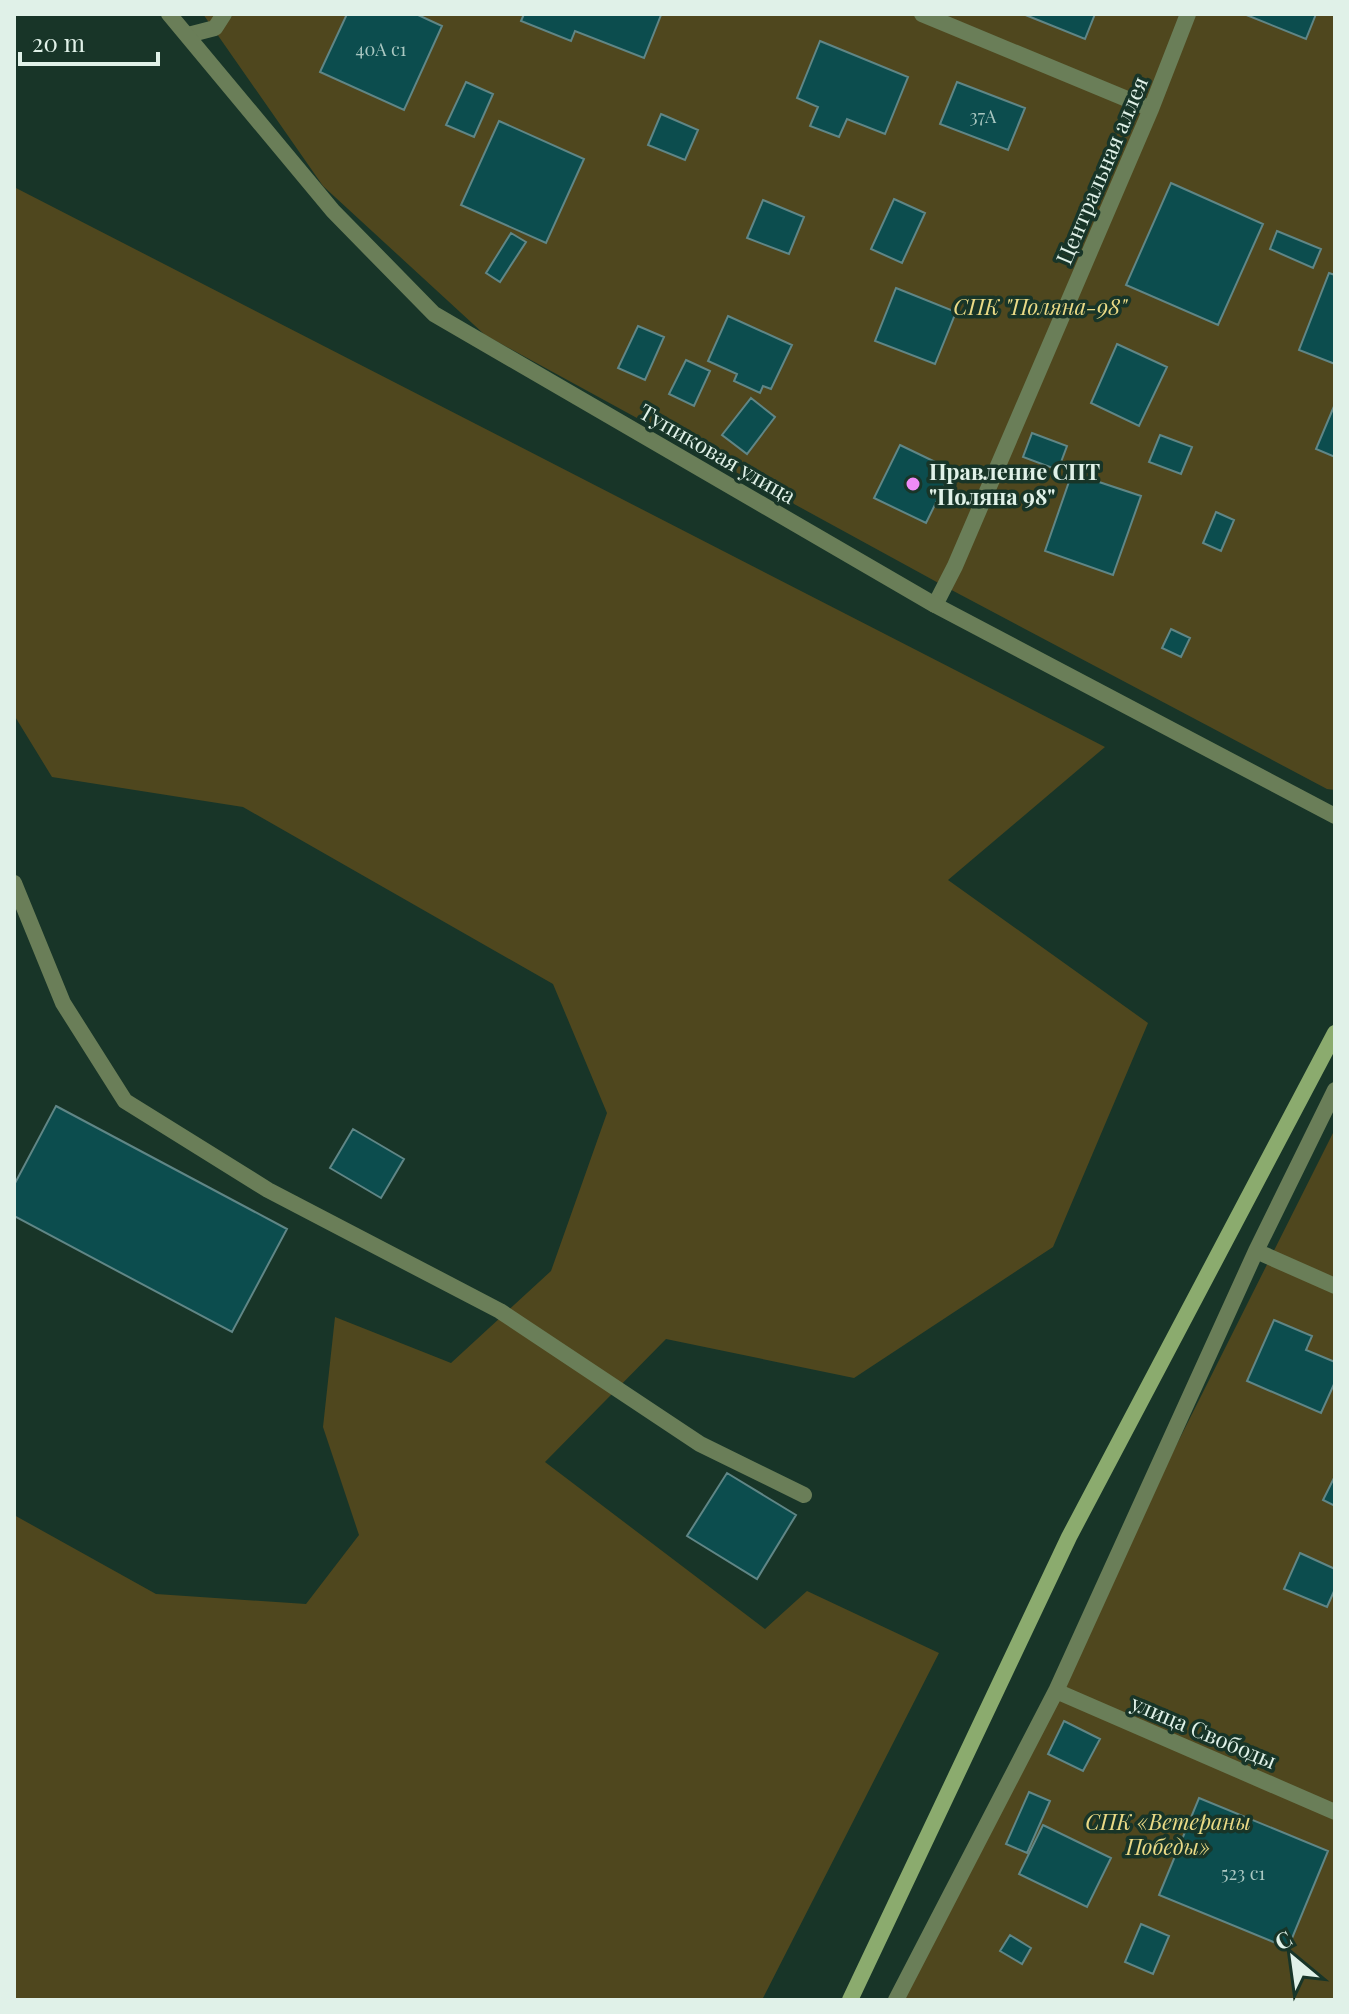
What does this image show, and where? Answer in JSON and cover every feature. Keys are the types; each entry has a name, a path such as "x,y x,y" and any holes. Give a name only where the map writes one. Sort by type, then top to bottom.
{"street":[{"name":"Тупиковая улица","path":"169,14 333,211 434,314 935,605 1335,816"},
{"path":"188,35 215,28 224,14"},
{"path":"922,14 1151,109"},
{"name":"Центральная аллея","path":"935,605 1151,109 1188,14"},
{"path":"14,883 63,1003 125,1101 268,1190 500,1311 700,1444 804,1495"},
{"path":"850,2000 1069,1537 1335,1033"},
{"path":"896,2000 1056,1691 1256,1251 1335,1090"},
{"path":"1256,1251 1335,1286"},
{"name":"улица Свободы","path":"1056,1691 1335,1812"}],"green space":[{"name":"СПК \"Поляна-98\"","path":"203,14 1335,14 1335,790 1327,789 944,586 485,335 323,186"},
{"path":"14,187 1105,747 948,880 1148,1023 1053,1247 854,1378 666,1339 545,1462 765,1629 807,1591 939,1653 762,2000 14,2000 14,1515 156,1594 306,1604 359,1535 323,1427 335,1317 451,1363 551,1271 607,1113 553,984 243,807 52,777 14,715"},
{"name":"СПК «Ветераны Победы»","path":"1335,1129 1335,2000 898,2000"}],"building":[{"path":"347,14 416,14 442,26 404,110 320,72"},
{"path":"524,14 661,15 644,58 575,31 571,41 521,21"},
{"path":"1023,14 1095,14 1085,39"},
{"path":"1244,14 1316,14 1306,39"},
{"path":"820,41 908,77 885,134 847,119 839,137 810,126 818,107 797,98"},
{"path":"466,82 493,94 474,137 446,125"},
{"path":"957,82 1025,108 1008,150 940,124"},
{"path":"661,114 698,130 685,160 648,145"},
{"path":"499,121 584,159 546,243 461,205"},
{"path":"1171,183 1263,224 1218,325 1126,285"},
{"path":"894,199 925,213 902,263 871,249"},
{"path":"763,200 804,217 789,254 747,238"},
{"path":"1277,231 1321,249 1313,268 1270,249"},
{"path":"511,233 526,242 500,282 486,273"},
{"path":"1329,273 1335,275 1335,364 1299,350"},
{"path":"896,288 956,312 935,364 875,341"},
{"path":"728,316 792,345 771,389 763,386 760,393 734,381 737,374 708,361"},
{"path":"638,326 664,337 645,380 618,368"},
{"path":"1117,344 1167,367 1139,426 1091,403"},
{"path":"686,360 710,371 694,406 669,394"},
{"path":"751,398 775,417 747,454 722,435"},
{"path":"1335,404 1335,457 1316,449"},
{"path":"1032,433 1067,446 1058,470 1023,457"},
{"path":"1160,435 1192,447 1181,474 1149,462"},
{"name":"Правление СПТ \"Поляна 98\"","path":"900,445 952,470 926,523 874,498"},
{"path":"1072,473 1141,496 1113,575 1045,551"},
{"path":"1216,512 1234,520 1221,551 1203,543"},
{"path":"1171,629 1190,638 1181,657 1162,648"},
{"path":"56,1106 287,1229 232,1332 14,1216 14,1185"},
{"path":"353,1129 404,1159 381,1198 330,1168"},
{"path":"1274,1320 1312,1336 1306,1350 1335,1362 1335,1382 1321,1413 1247,1381"},
{"path":"727,1473 796,1515 757,1579 687,1536"},
{"path":"1335,1476 1335,1506 1323,1500"},
{"path":"1300,1553 1335,1569 1335,1589 1327,1607 1284,1589"},
{"path":"1064,1721 1100,1739 1083,1771 1048,1754"},
{"path":"1029,1792 1050,1801 1027,1853 1006,1844"},
{"path":"1199,1798 1328,1851 1288,1948 1159,1895"},
{"path":"1043,1825 1111,1858 1087,1907 1019,1874"},
{"path":"1141,1924 1169,1936 1153,1974 1125,1962"},
{"path":"1010,1935 1031,1948 1022,1964 1000,1951"}],"place":[{"name":"Правление СПТ \"Поляна 98\"","path":"913,484"}]}
